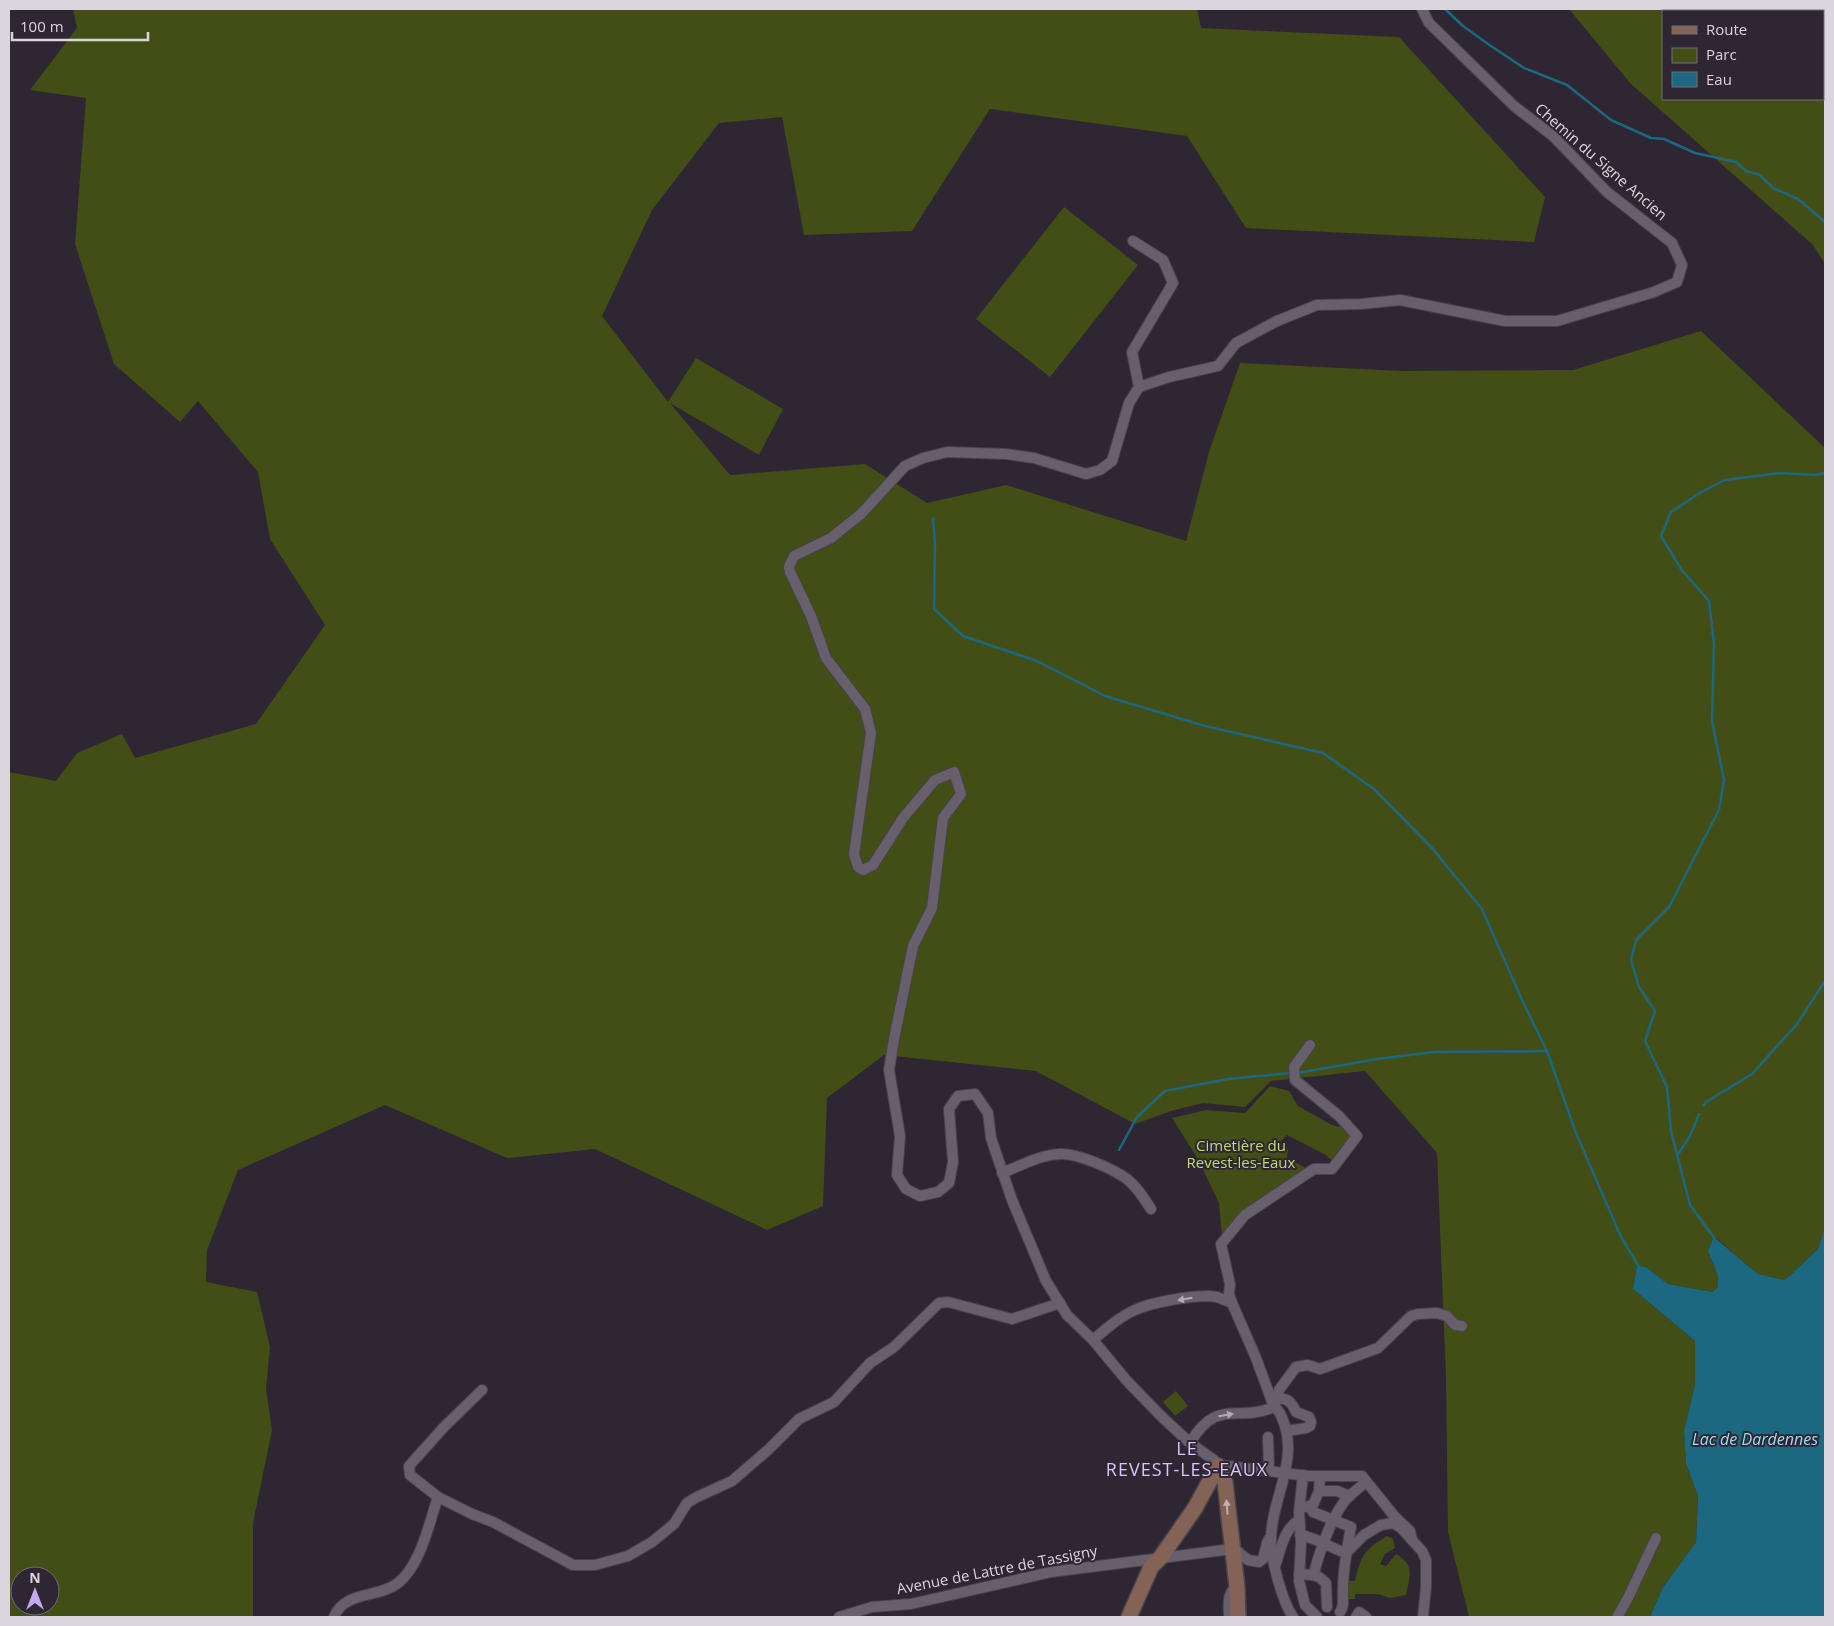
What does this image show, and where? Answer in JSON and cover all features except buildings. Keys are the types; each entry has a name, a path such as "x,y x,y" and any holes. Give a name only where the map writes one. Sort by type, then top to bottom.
{"street":[{"name":"Chemin du Signe Ancien","path":"1139,387 1169,377 1218,366 1236,343 1277,321 1317,305 1361,304 1400,300 1505,321 1557,322 1654,292 1677,282 1682,265 1672,243 1607,192 1553,136 1514,106 1429,23 1422,9"},
{"path":"1132,241 1163,260 1173,283 1132,352 1139,387 1128,403 1112,461 1100,470 1086,474 1034,458 1006,454 947,452 923,458 905,466 861,514 831,538 794,556 789,567 811,616 826,658 865,709 870,733 854,854 858,867 864,870 873,865 903,818 934,780 954,772 961,794 943,818 932,908 913,946 894,1039 889,1070 900,1136 897,1175 906,1189 920,1196 938,1192 949,1183 953,1162 949,1109 958,1096 975,1094 988,1113 991,1138 1002,1173 1046,1281 1066,1315 1093,1340 1127,1381 1190,1443 1225,1466 1303,1475 1364,1479 1395,1517 1410,1531 1412,1540"},
{"path":"1304,1603 1291,1614 1275,1567 1271,1538 1278,1496 1286,1472 1288,1457 1287,1431 1280,1411 1274,1404 1232,1304 1229,1294 1230,1284 1221,1244 1246,1215 1314,1170 1332,1169 1357,1136 1339,1116 1295,1079 1294,1067 1310,1045"},
{"path":"1002,1173 1042,1157 1072,1154 1088,1159 1127,1179 1141,1194 1151,1209"},
{"path":"1093,1340 1127,1314 1136,1309 1154,1304 1208,1296 1217,1297 1232,1304"},
{"path":"482,1390 444,1427 409,1466 410,1475 438,1497 493,1522 573,1565 595,1565 628,1556 652,1542 674,1524 687,1503 732,1481 799,1419 834,1402 870,1363 894,1346 933,1308 940,1304 948,1302 1012,1319 1060,1303"},
{"path":"1274,1404 1279,1390 1296,1366 1308,1364 1320,1369 1378,1348 1410,1316 1437,1314 1447,1316 1455,1325 1462,1326"},
{"path":"1190,1443 1211,1418 1237,1413 1259,1412 1274,1404 1280,1398 1289,1400 1294,1405 1296,1412 1309,1417 1311,1422 1310,1426 1306,1428 1287,1431"},
{"path":"1268,1437 1269,1470"},
{"path":"1225,1466 1225,1482 1237,1587 1238,1617"},
{"path":"1129,1617 1151,1567 1161,1557 1225,1466"},
{"path":"1303,1475 1299,1516 1300,1586 1304,1603 1315,1615 1327,1607"},
{"path":"1275,1567 1284,1538 1299,1516 1315,1503 1319,1491 1320,1476"},
{"path":"1312,1575 1323,1542 1334,1520 1364,1479"},
{"path":"1319,1491 1336,1491 1352,1494"},
{"path":"334,1617 337,1609 348,1600 391,1587 406,1574 420,1551 438,1497"},
{"path":"1310,1506 1313,1512 1351,1527 1343,1580 1344,1607 1342,1616 1327,1607"},
{"path":"1346,1552 1364,1535 1381,1525 1393,1523 1401,1528 1424,1554 1427,1566 1423,1617"},
{"path":"1300,1535 1346,1552"},
{"path":"1232,1548 1248,1560 1259,1562 1263,1559 1266,1543 1271,1538"},
{"path":"1617,1617 1656,1538"},
{"name":"Avenue de Lattre de Tassigny","path":"839,1617 872,1607 911,1604 1051,1572 1232,1548"},
{"path":"1299,1574 1319,1577 1326,1583 1327,1607"},
{"path":"1229,1617 1229,1597 1231,1591 1237,1587"}],"green space":[{"path":"73,9 1197,9 1201,28 1399,37 1545,197 1534,242 1246,228 1187,136 990,109 912,231 804,235 782,117 719,123 652,210 602,316 668,402 696,358 783,409 759,455 670,403 730,475 865,464 927,503 1006,485 1186,541 1209,452 1240,363 1402,371 1573,370 1701,331 1825,448 1825,1227 1818,1249 1785,1280 1758,1274 1715,1237 1708,1251 1718,1276 1718,1287 1712,1292 1668,1284 1646,1267 1637,1265 1633,1289 1695,1341 1695,1384 1684,1431 1686,1464 1698,1496 1696,1542 1662,1589 1650,1617 1469,1617 1448,1532 1446,1378 1437,1153 1365,1071 1271,1081 1245,1107 1203,1103 1171,1111 1135,1124 1036,1071 884,1055 827,1098 823,1206 767,1230 595,1149 507,1158 385,1105 238,1170 207,1250 206,1282 257,1292 270,1347 266,1389 272,1430 253,1523 253,1616 9,1617 9,772 56,781 77,753 122,734 135,758 256,724 325,625 270,539 258,472 198,401 180,422 114,364 75,244 86,98 30,90 77,28"},
{"path":"1569,9 1825,9 1825,264 1813,245 1631,84"},
{"path":"1064,207 1138,265 1050,377 976,319"},
{"name":"Cimetière du Revest-les-Eaux","path":"1270,1086 1289,1091 1298,1106 1332,1125 1345,1128 1352,1136 1334,1163 1326,1155 1287,1135 1280,1142 1288,1150 1287,1158 1307,1169 1222,1237 1219,1203 1198,1159 1172,1118 1206,1110 1245,1113"},
{"path":"1176,1391 1188,1406 1175,1416 1163,1402"},
{"path":"1387,1536 1393,1539 1395,1548 1385,1554 1380,1564 1386,1566 1396,1554 1406,1562 1409,1567 1410,1577 1406,1595 1390,1598 1378,1594 1355,1594 1355,1599 1345,1599 1345,1581 1355,1581 1359,1565 1365,1554 1373,1545"}],"water":[{"name":"Lac de Dardennes","path":"1825,1227 1825,1617 1650,1617 1662,1589 1696,1542 1698,1496 1686,1464 1684,1431 1695,1384 1695,1341 1633,1289 1637,1265 1646,1267 1668,1284 1712,1292 1718,1287 1718,1276 1708,1251 1714,1237 1758,1274 1785,1280 1818,1249"}],"waterway":[{"path":"1445,9 1463,26 1488,44 1524,68 1567,85 1611,120 1651,138 1664,139 1695,153 1736,162 1746,171 1760,175 1773,188 1798,199 1825,222"},
{"path":"1715,1239 1690,1205 1671,1131 1667,1087 1645,1041 1655,1011 1639,987 1631,960 1636,940 1669,907 1719,810 1724,780 1712,721 1714,644 1709,601 1681,569 1661,536 1671,512 1703,491 1725,480 1780,473 1815,475 1825,473"},
{"path":"933,518 935,543 934,609 963,636 1037,661 1105,696 1205,726 1323,753 1374,789 1432,848 1482,909 1522,1000 1547,1051 1576,1133 1621,1237 1639,1267"},
{"path":"1704,1105 1752,1074 1797,1024 1825,981"},
{"path":"1297,1073 1377,1059 1435,1052 1547,1051"},
{"path":"1119,1150 1137,1117 1165,1091 1228,1079 1291,1073"},
{"path":"1677,1156 1690,1136 1699,1114"}],"district":[{"name":"LE REVEST-LES-EAUX","path":"1187,1459"}]}
